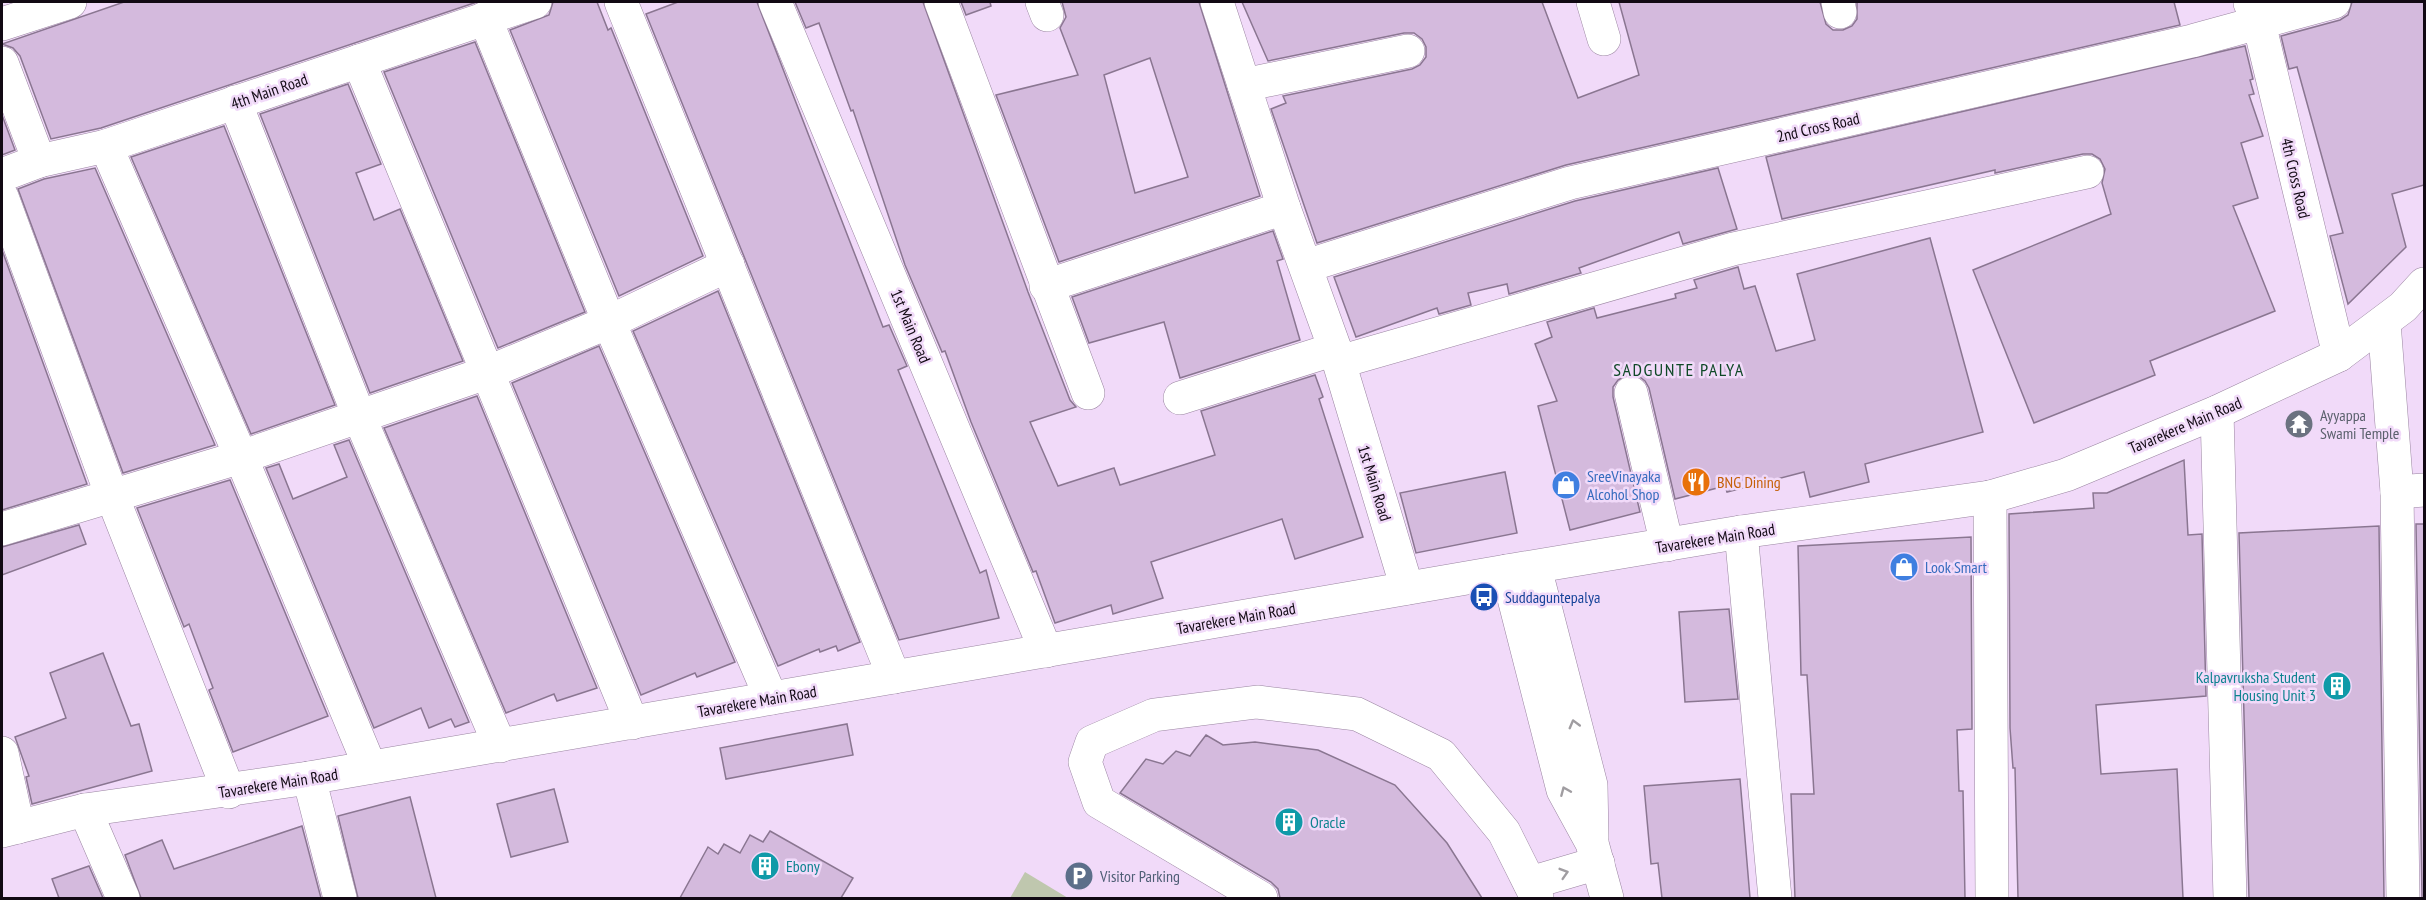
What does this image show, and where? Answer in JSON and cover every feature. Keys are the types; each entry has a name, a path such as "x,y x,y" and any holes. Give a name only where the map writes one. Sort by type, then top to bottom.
{"street":[{"path":"2,24 70,2"},
{"name":"4th Main Road","path":"2,175 39,161 106,146 535,2"},
{"path":"621,2 894,677"},
{"name":"1st Main Road","path":"775,2 1046,651"},
{"path":"941,2 1088,393"},
{"name":"1st Main Road","path":"1217,2 1284,208 1337,356 1407,588"},
{"path":"1593,2 1604,39"},
{"name":"2nd Cross Road","path":"1306,266 1570,183 2146,51 2254,12 2334,2"},
{"name":"4th Cross Road","path":"2254,12 2339,355"},
{"path":"485,18 609,322 771,698"},
{"path":"1244,85 1408,51"},
{"path":"358,61 489,372 632,723"},
{"path":"2,63 39,161"},
{"path":"235,102 359,416 500,746"},
{"path":"106,146 241,457 370,767"},
{"path":"1180,398 1733,249 2087,172"},
{"path":"2,197 112,496 229,792"},
{"path":"1046,286 1284,208"},
{"path":"2,529 241,457 489,372 609,322 728,265"},
{"name":"Tavarekere Main Road","path":"10,829 85,810 229,792 1407,588 1741,532 1990,497 2066,475 2217,412 2339,355 2403,307 2424,284"},
{"path":"2384,322 2411,491 2403,898"},
{"path":"1631,393 1667,545"},
{"path":"2217,412 2230,898"},
{"path":"1990,497 1992,898"},
{"path":"1741,532 1775,898"},
{"path":"1521,570 1563,790 1595,853 1607,898"},
{"path":"1261,898 1099,802 1085,762 1092,742 1154,715 1257,702 1357,714 1441,755 1504,832 1534,891 1595,853"},
{"path":"2,753 10,829"},
{"path":"309,778 340,898"},
{"path":"85,810 123,898"}],"green space":[{"path":"1025,872 1068,898 1010,898"}],"building":[{"path":"124,2 477,2 101,128 51,139 20,56 13,48 2,44"},
{"path":"553,2 597,2 608,30 611,28 703,256 619,296 510,30 549,15"},
{"path":"678,2 757,2 883,327 889,325 907,366 898,370 980,573 986,570 999,618 899,640 646,14"},
{"path":"795,2 923,2 1028,292 1070,400 1076,407 1030,422 1058,486 1114,468 1120,485 1215,455 1201,411 1315,375 1323,397 1319,399 1363,537 1295,559 1282,519 1151,562 1163,598 1113,614 1111,605 1055,623 1036,571 1033,572 971,422 945,351 942,352 905,265 853,110 851,111 819,23 806,28"},
{"path":"961,2 990,2 991,6 966,15"},
{"path":"1062,2 1199,2 1260,196 1059,262 996,95 1078,75 1060,28 1066,17","holes":["1150,58 1188,177 1135,193 1104,75"]},
{"path":"1242,2 1542,2 1578,98 1639,75 1619,2 1820,2 1826,24 1833,30 1843,30 1852,26 1857,19 1857,2 2174,2 2180,25 1566,165 1317,243 1271,109 1286,103 1283,96 1412,69 1420,65 1426,57 1426,47 1422,39 1414,33 1404,33 1268,61"},
{"path":"2352,2 2424,2 2424,185 2392,194 2406,247 2348,304 2330,236 2343,233 2297,67 2289,69 2281,36 2340,20 2348,15"},
{"path":"475,42 585,312 498,348 384,72"},
{"path":"2245,46 2253,79 2250,80 2254,94 2249,95 2263,136 2241,143 2258,198 2233,206 2275,311 2150,361 2155,375 2034,423 1973,270 2111,214 2102,183 2105,169 2100,159 2092,154 2083,154 1995,173 1995,170 1782,219 1766,157"},
{"path":"348,84 381,164 356,173 374,220 400,209 463,361 370,393 260,114"},
{"path":"2,115 15,150 2,155"},
{"path":"224,126 335,405 251,434 131,157"},
{"path":"95,168 215,445 123,473 18,189 44,179"},
{"path":"1718,168 1737,229 1683,244 1679,232 1579,268 1581,273 1509,294 1507,284 1468,293 1471,305 1439,314 1437,308 1356,337 1334,277 1575,201"},
{"path":"1273,231 1283,259 1277,261 1300,340 1180,378 1164,322 1089,343 1072,297"},
{"path":"1930,238 1983,432 1865,464 1869,482 1810,497 1804,472 1727,492 1725,486 1675,499 1649,388 1645,381 1637,375 1627,375 1618,380 1613,387 1613,397 1640,512 1570,530 1538,406 1557,401 1535,344 1552,337 1547,322 1594,308 1597,318 1676,298 1675,294 1697,288 1694,280 1738,267 1744,289 1755,286 1776,351 1815,340 1797,274"},
{"path":"2,250 87,484 2,510"},
{"path":"718,291 860,642 838,651 836,646 820,652 819,649 778,666 633,331"},
{"path":"599,346 735,662 697,677 695,673 641,695 512,383"},
{"path":"477,396 597,688 557,701 554,694 506,713 384,428"},
{"path":"349,440 469,722 455,727 451,719 429,728 421,708 374,728 266,468 279,464 293,499 347,477 334,445"},
{"path":"2184,460 2188,535 2202,534 2206,696 2096,705 2101,774 2177,769 2183,898 2018,898 2015,768 2013,768 2010,728 2009,514 2094,508 2093,493 2107,493"},
{"path":"1505,472 1517,533 1416,553 1400,493"},
{"path":"230,480 328,716 233,752 209,690 213,688 189,624 184,627 137,508"},
{"path":"2416,524 2424,524 2424,898 2422,898"},
{"path":"79,525 86,544 2,575 2,547"},
{"path":"2379,526 2384,898 2249,898 2239,533"},
{"path":"1971,537 1972,729 1957,730 1959,791 1963,791 1965,898 1795,898 1791,794 1814,794 1807,675 1801,675 1798,546"},
{"path":"1729,609 1738,699 1685,702 1679,612"},
{"path":"103,653 131,726 139,724 152,771 32,804 26,777 29,776 15,737 66,718 50,673"},
{"path":"847,724 853,755 726,779 720,748"},
{"name":"Oracle","path":"1206,735 1223,745 1255,742 1318,750 1395,785 1447,843 1482,898 1280,898 1278,889 1271,882 1120,793 1146,759 1163,764 1176,751 1190,756"},
{"path":"1740,779 1750,898 1662,898 1658,863 1651,864 1644,786"},
{"path":"554,789 568,842 511,857 497,804"},
{"path":"410,797 436,898 358,898 338,816"},
{"path":"302,826 321,898 141,898 125,855 162,840 174,869"},
{"name":"Ebony","path":"770,831 853,878 841,898 680,898 708,847 718,854 724,844 740,853 750,835 763,842"},
{"path":"89,866 103,898 59,898 52,879"}],"place":[{"name":"Ayyappa Swami Temple","path":"2299,424"},
{"name":"BNG Dining","path":"1696,482"},
{"name":"SreeVinayaka Alcohol Shop","path":"1566,485"},
{"name":"Look Smart","path":"1904,567"},
{"name":"Suddaguntepalya","path":"1484,597"},
{"name":"Kalpavruksha Student Housing Unit 3","path":"2337,686"},
{"name":"Oracle","path":"1289,822"},
{"name":"Ebony","path":"765,866"},
{"name":"Visitor Parking","path":"1079,876"}],"district":[{"name":"SADGUNTE PALYA","path":"1679,369"}]}
